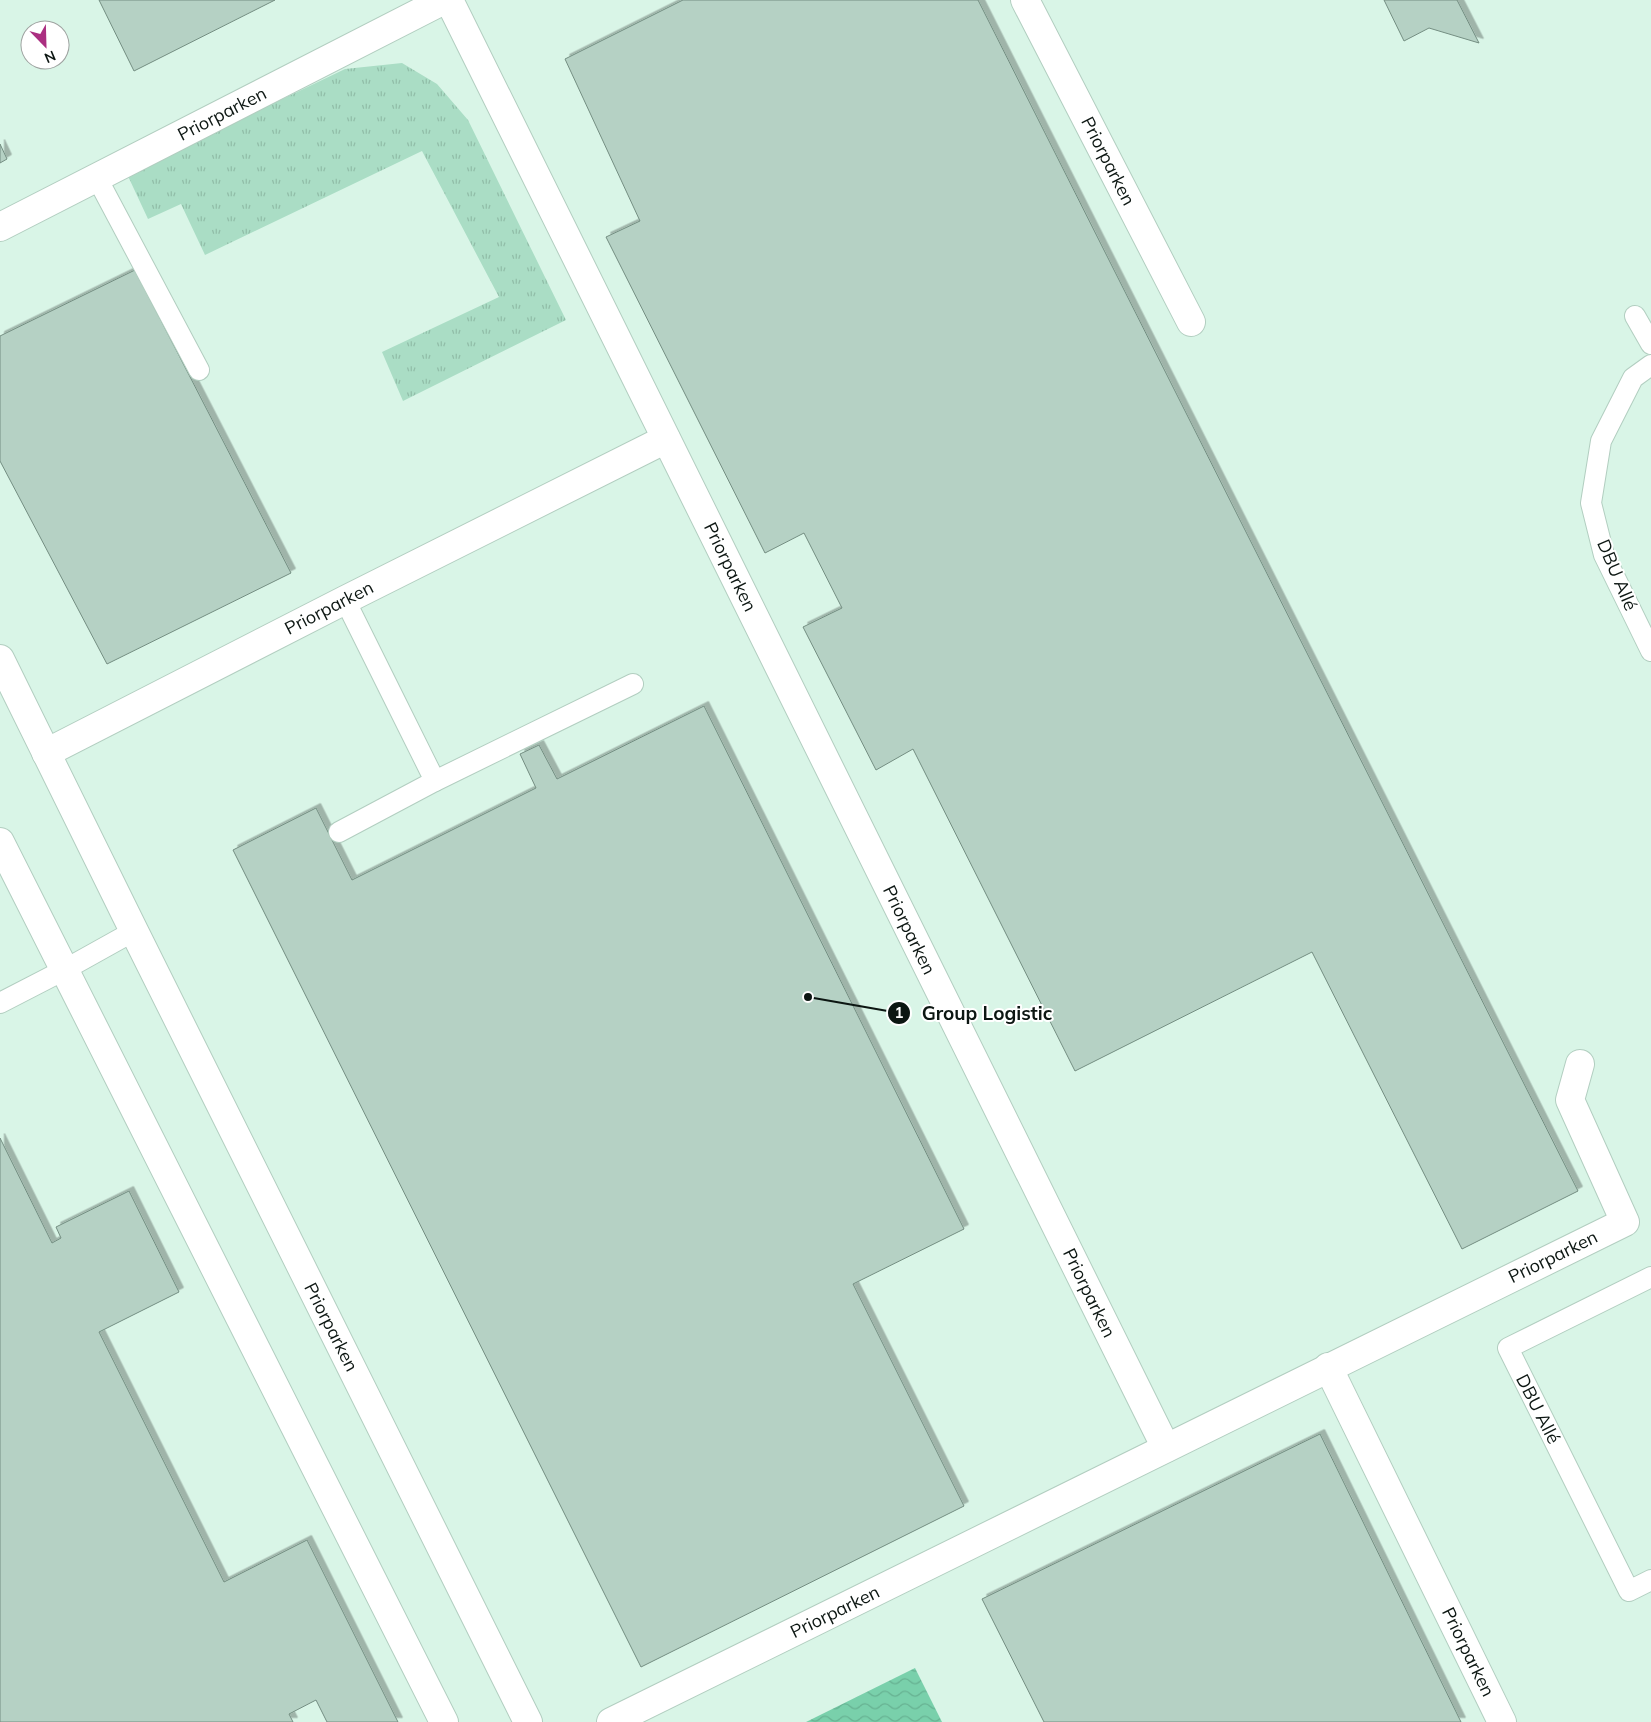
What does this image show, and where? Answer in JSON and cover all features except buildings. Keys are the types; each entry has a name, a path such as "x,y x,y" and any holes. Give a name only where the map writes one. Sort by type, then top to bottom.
{"street":[{"name":"Priorparken","path":"0,227 444,0"},
{"name":"Priorparken","path":"449,0 1166,1448"},
{"name":"Priorparken","path":"1025,0 1191,322"},
{"name":"Priorparken","path":"46,753 344,600 666,439"},
{"name":"Priorparken","path":"0,660 528,1722"},
{"path":"0,842 444,1722"},
{"name":"Priorparken","path":"611,1722 1625,1222 1570,1100 1580,1064"},
{"name":"Priorparken","path":"1328,1367 1502,1722"}],"lane":[{"path":"97,178 199,370"},
{"path":"1635,316 1651,344"},
{"name":"DBU Allé","path":"1651,365 1633,378 1601,441 1591,503 1604,555 1651,651"},
{"path":"344,600 435,781"},
{"path":"338,832 435,781 633,684"},
{"path":"0,1003 134,931"},
{"name":"DBU Allé","path":"1651,1277 1508,1348 1629,1591 1651,1580"}],"green space":[{"path":"402,63 437,84 468,120 566,320 403,401 382,352 499,297 422,151 205,255 181,204 148,219 127,174 345,69"}],"water":[{"path":"915,1668 942,1722 806,1722"}],"place":[{"name":"Group Logistic","path":"808,997"}]}
